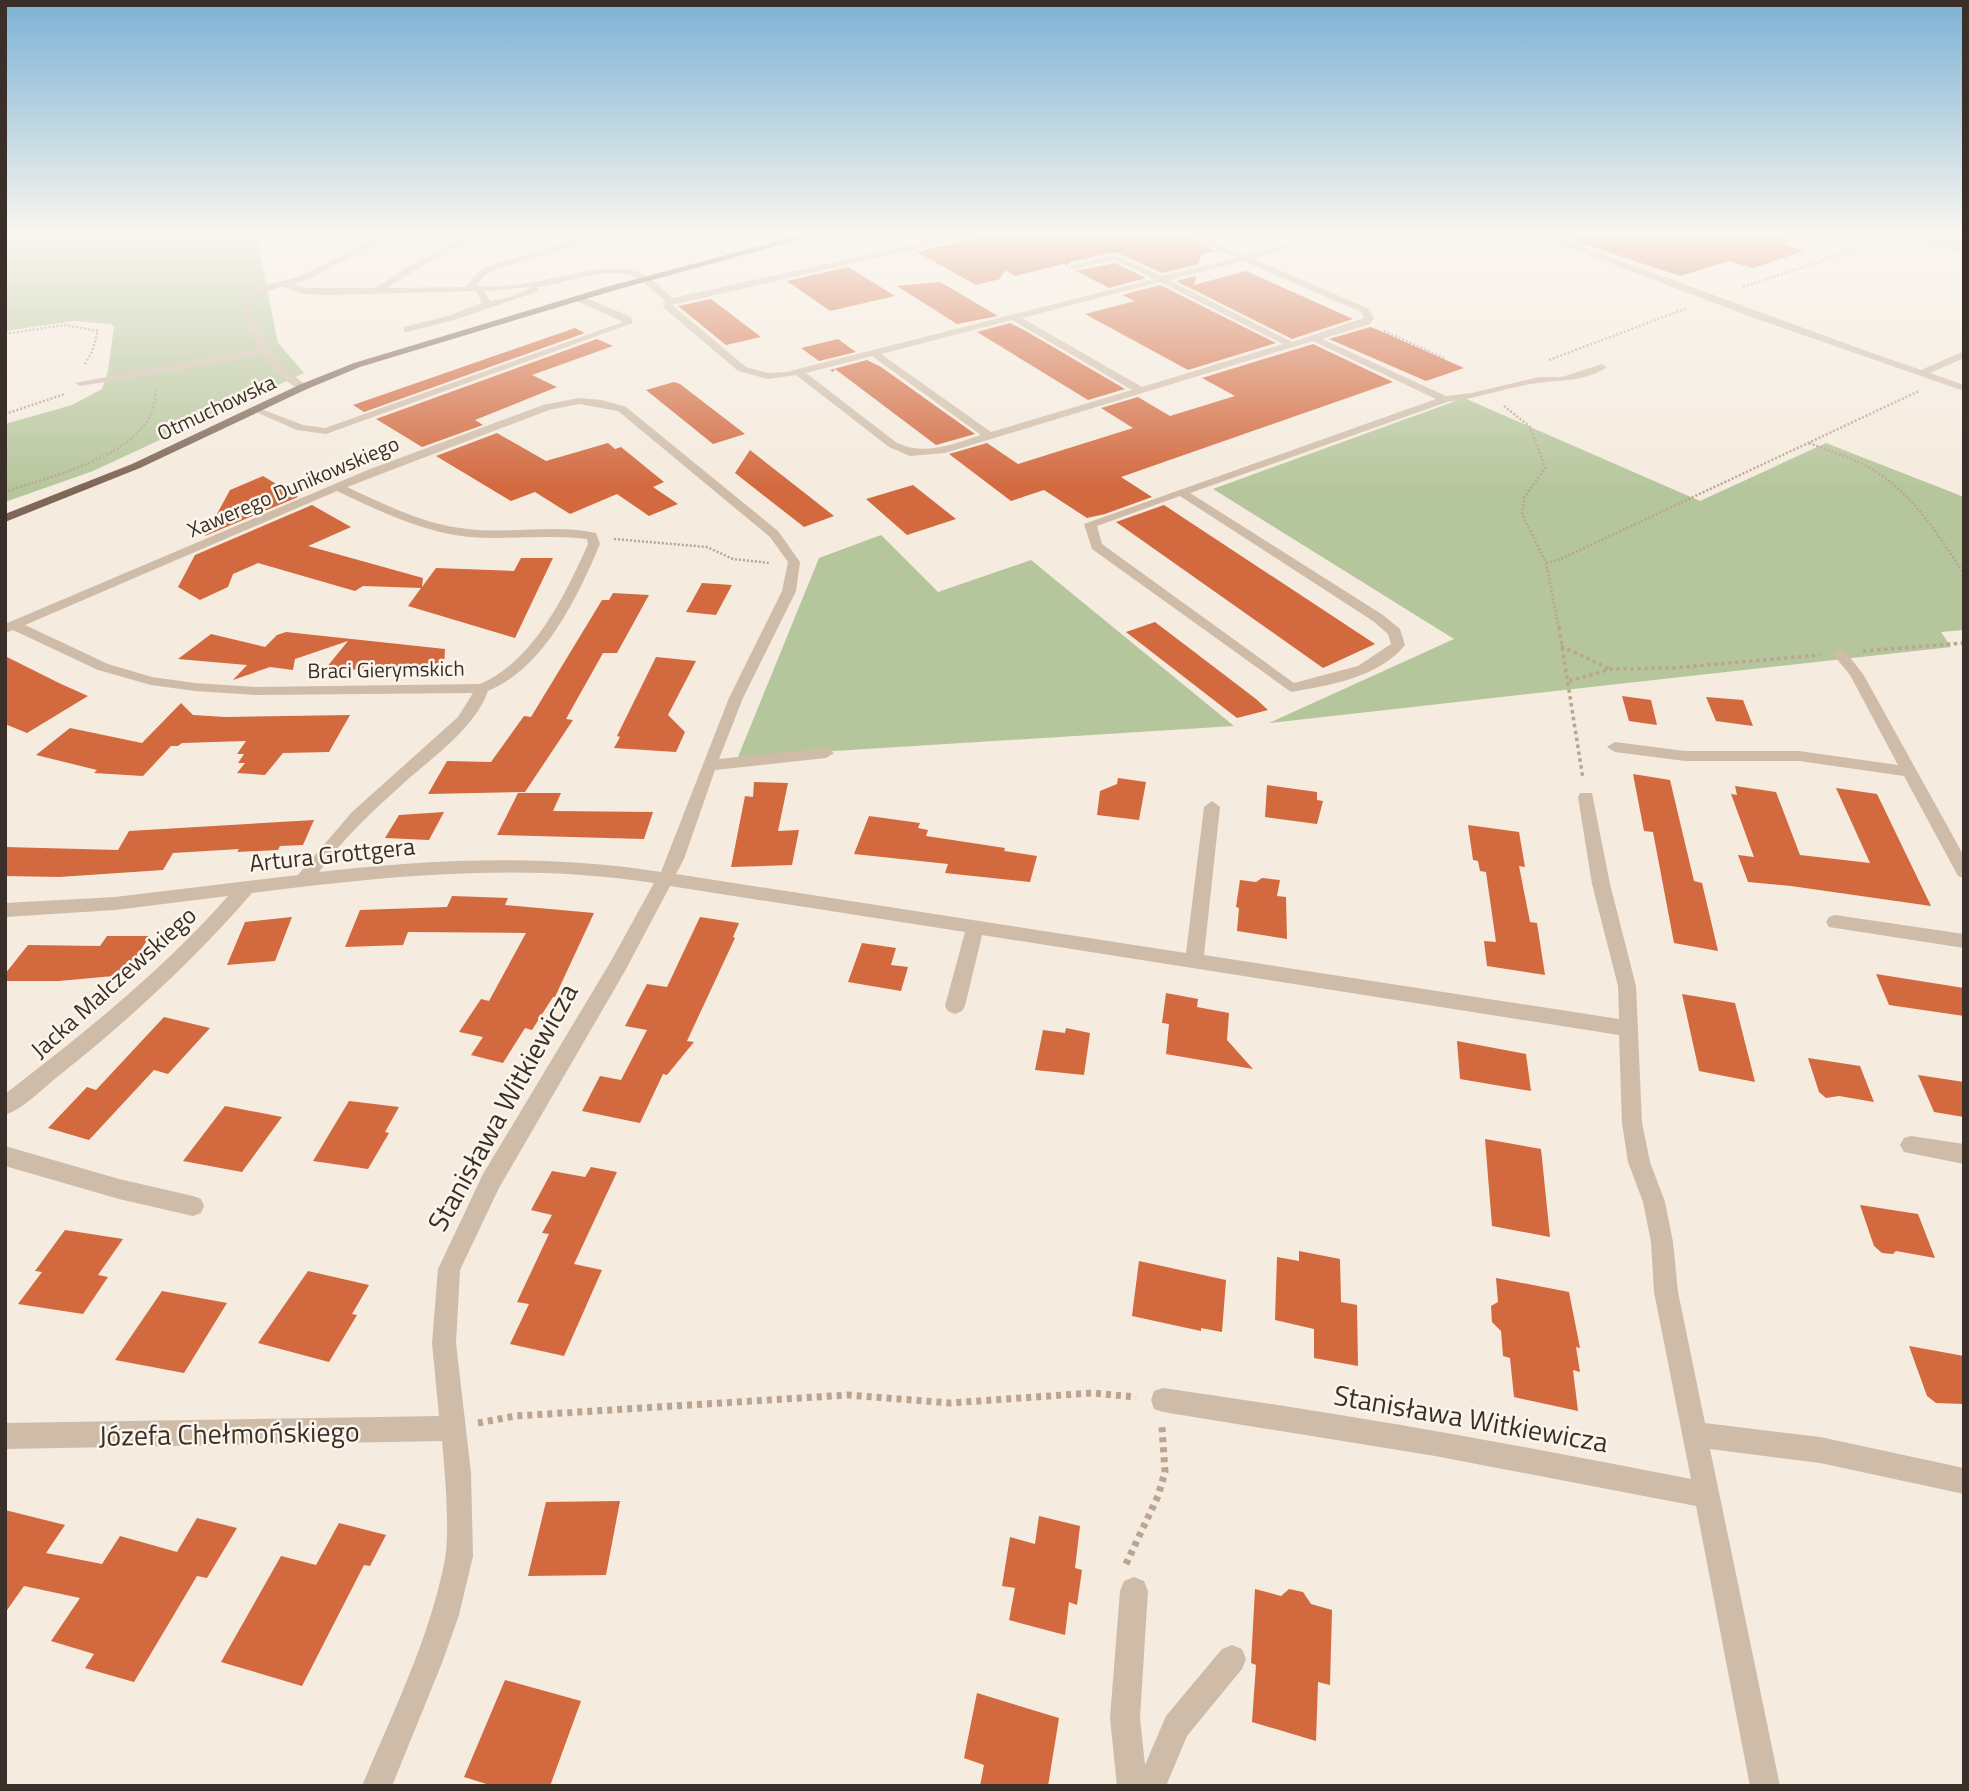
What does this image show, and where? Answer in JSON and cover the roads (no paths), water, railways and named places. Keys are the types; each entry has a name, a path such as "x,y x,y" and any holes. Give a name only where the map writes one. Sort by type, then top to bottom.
{"main road":[{"name":"Otmuchowska","path":"5,518 136,466 303,387 375,359 506,320"}],"street":[{"path":"251,320 253,329 291,382 303,387"},
{"path":"407,329 445,320"},
{"path":"256,410 301,428 326,431 628,323 628,320"},
{"path":"683,320 742,369 768,376 798,372 1004,320"},
{"path":"1018,320 1140,390"},
{"path":"1241,320 1292,345"},
{"path":"798,372 894,445 910,453 941,451 1315,339 1365,323 1368,320"},
{"path":"1773,320 1964,388"},
{"path":"1315,339 1445,399"},
{"path":"80,383 209,362 267,349"},
{"path":"874,353 989,436"},
{"path":"1922,373 1964,354"},
{"path":"1181,492 1378,618 1395,632 1398,645 1388,657 1332,681 1291,688 1096,546 1090,524 1445,399 1472,396 1539,380 1563,380 1602,367"},
{"name":"Xawerego Dunikowskiego","path":"9,627 338,487 547,407 579,401 602,403 622,409 774,534 794,562"},
{"name":"Braci Gierymskich","path":"9,627 103,667 151,681 257,691 482,688 513,671 532,651 594,544 592,537 551,532 466,533 407,518 338,487"},
{"name":"Stanisława Witkiewicza","path":"377,1786 428,1663 445,1615 459,1556 461,1525 444,1343 449,1269 491,1181 618,966 676,859 736,698 789,592 794,562"},
{"path":"1839,653 1856,674 1964,872"},
{"path":"303,881 320,855 345,828 463,720 477,702 482,688"},
{"path":"1615,747 1685,756 1799,756 1911,772"},
{"path":"709,765 826,753"},
{"path":"1586,797 1601,884 1627,986 1632,1123 1639,1162 1654,1202 1662,1242 1665,1292 1765,1786"},
{"path":"1194,961 1212,807"},
{"name":"Artura Grottgera","path":"5,910 114,903 443,867 490,866 595,871 665,878"},
{"path":"665,878 1629,1028"},
{"name":"Jacka Malczewskiego","path":"5,1106 64,1061 145,991 223,916 247,887"},
{"path":"1835,922 1964,941"},
{"path":"955,1006 975,928"},
{"path":"1911,1145 1964,1154"},
{"path":"5,1156 119,1189 193,1206"},
{"name":"Stanisława Witkiewicza","path":"1163,1400 1340,1426 1568,1466 1706,1495"},
{"name":"Józefa Chełmońskiego","path":"10,1435 453,1428"},
{"path":"1693,1434 1820,1450 1964,1480"},
{"path":"1132,1786 1125,1718 1134,1591"},
{"path":"1150,1786 1176,1726 1232,1659"}]}
